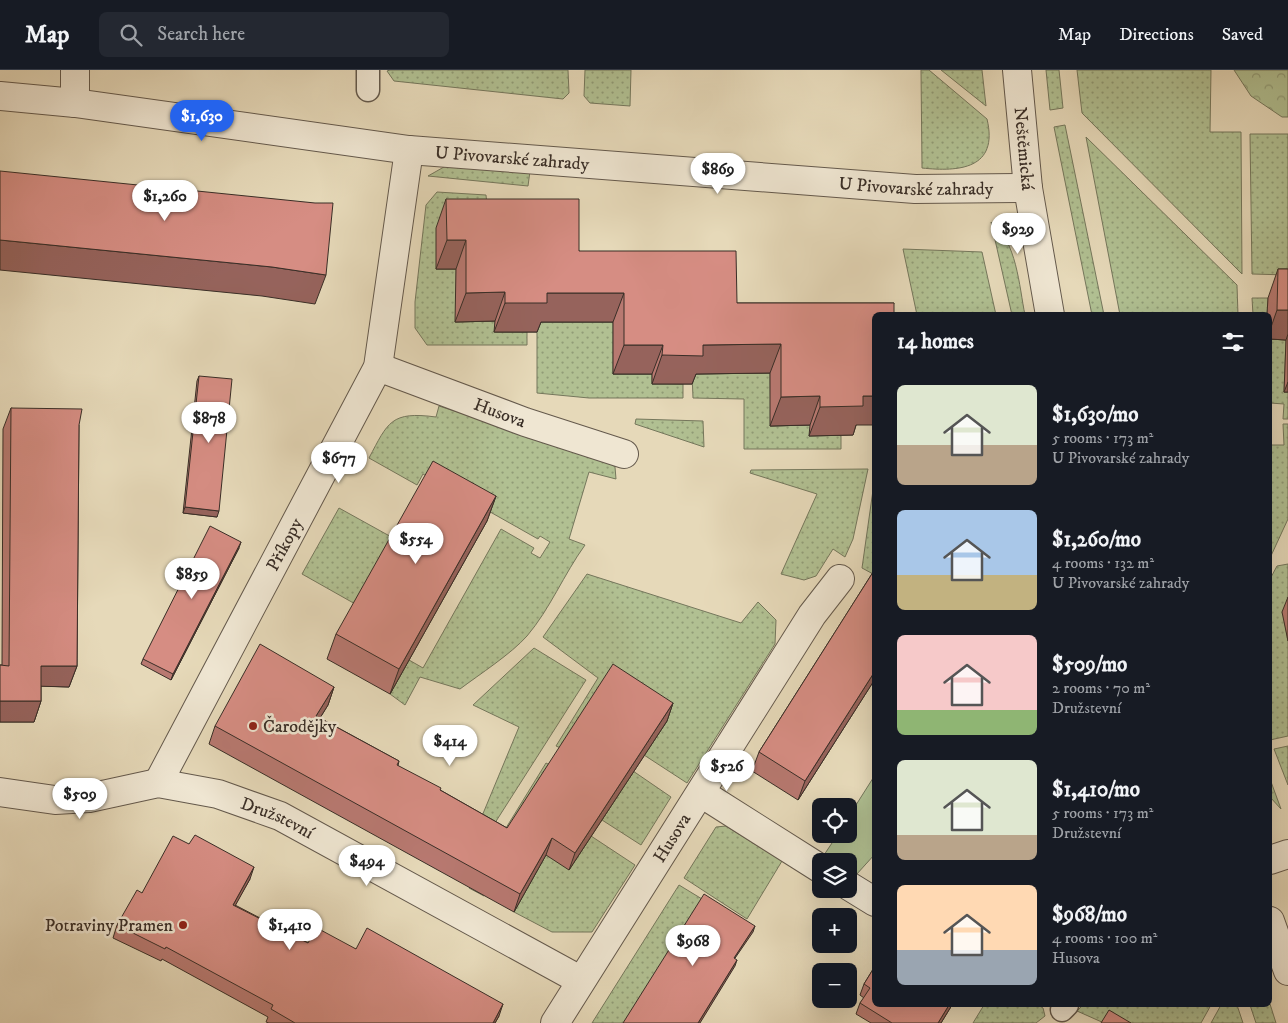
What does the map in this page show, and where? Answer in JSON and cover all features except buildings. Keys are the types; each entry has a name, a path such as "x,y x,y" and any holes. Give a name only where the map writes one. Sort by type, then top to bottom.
{"street":[{"path":"75,70 75,104"},
{"name":"Neštěmická","path":"1017,70 1028,188 1049,312"},
{"name":"U Pivovarské zahrady","path":"0,96 75,104 410,150 915,189 1028,188"},
{"name":"Příkopy","path":"158,783 378,367 410,150"},
{"name":"Husova","path":"378,367 525,422 624,454"},
{"name":"Husova","path":"555,1023 580,980 701,793 812,615 840,579"},
{"name":"Družstevní","path":"0,792 55,800 89,798 158,783 218,794 280,816 580,980"},
{"path":"701,793 812,862"},
{"path":"1272,859 1288,854"},
{"path":"857,891 872,900"},
{"path":"1272,926 1288,971"}],"green space":[{"path":"568,70 569,93 563,99 394,81 387,71"},
{"path":"585,70 631,70 630,106 590,103 584,96"},
{"path":"921,70 929,70 987,119 989,136 987,148 981,158 973,164 949,169 922,168"},
{"path":"941,70 982,70 986,106"},
{"path":"1046,70 1059,70 1063,108 1050,110"},
{"path":"1077,70 1211,70 1210,132 1241,132 1242,274 1082,113"},
{"path":"1234,70 1288,70 1288,117 1282,117 1251,96"},
{"path":"1065,125 1103,312 1091,312 1054,127"},
{"path":"1250,134 1288,134 1288,275 1252,274"},
{"path":"1086,137 1237,285 1238,312 1119,312"},
{"path":"451,163 530,171 528,186 428,176"},
{"path":"437,192 486,195 487,205 436,269 456,269 456,322 495,321 495,332 527,332 527,345 427,345 415,328 415,302 426,205"},
{"path":"991,222 1000,230 1006,240 1016,265 1024,312 1011,312"},
{"path":"903,249 982,252 995,312 916,312"},
{"path":"1252,298 1268,298 1267,312 1253,312"},
{"path":"537,322 613,322 613,374 652,374 652,383 683,384 683,398 589,398 537,393"},
{"path":"1272,339 1286,340 1284,392 1288,392 1288,419 1283,419 1284,404 1272,403"},
{"path":"770,373 771,426 810,425 841,436 841,449 744,449 744,399 693,398 692,374"},
{"path":"439,406 606,460 615,467 616,479 589,472 569,539 585,545 543,614 527,636 504,657 460,689 420,677 405,705 390,694 409,660 423,668 501,529 534,548 531,553 540,558 550,542 540,536 538,539 423,474 417,485 369,458 381,436 393,422 409,416 436,417"},
{"path":"636,419 703,421 704,447 635,424"},
{"path":"1283,424 1288,424 1288,519 1272,554 1272,445 1284,445"},
{"path":"868,469 853,539 845,557 833,549 816,576 804,580 781,574 817,494 750,473 751,470"},
{"path":"872,497 872,573 862,568"},
{"path":"339,508 395,539 357,605 302,574"},
{"path":"1288,564 1288,611 1283,613 1288,641 1288,736 1272,740 1272,575 1277,566"},
{"path":"587,574 741,623 758,602 776,620 775,644 687,783 644,755 667,721 563,749 556,746 598,678 543,637"},
{"path":"534,648 586,680 486,837 482,816 519,727 473,705"},
{"path":"1288,746 1288,785 1274,749"},
{"path":"546,763 552,766 569,870 591,836 635,865 592,932 552,932 514,912 498,871 484,896 469,888"},
{"path":"633,771 671,797 641,845 602,820"},
{"path":"872,780 872,857 857,874 857,853 825,853 832,843 857,843 857,803"},
{"path":"1272,784 1281,809 1272,799"},
{"path":"726,826 782,861 747,919 684,878 716,827"},
{"path":"679,885 702,899 624,1023 592,1023"},
{"path":"983,1007 1041,1007 1045,1016 1036,1023 973,1023"},
{"path":"1081,1007 1210,1007 1201,1023 1104,1023 1077,1011"},
{"path":"1220,1007 1238,1007 1243,1023 1211,1023"},
{"path":"1251,1007 1271,1007 1276,1023 1256,1023"}],"place":[{"name":"Čarodějky","path":"253,726"},
{"name":"Potraviny Pramen","path":"183,925"}]}
